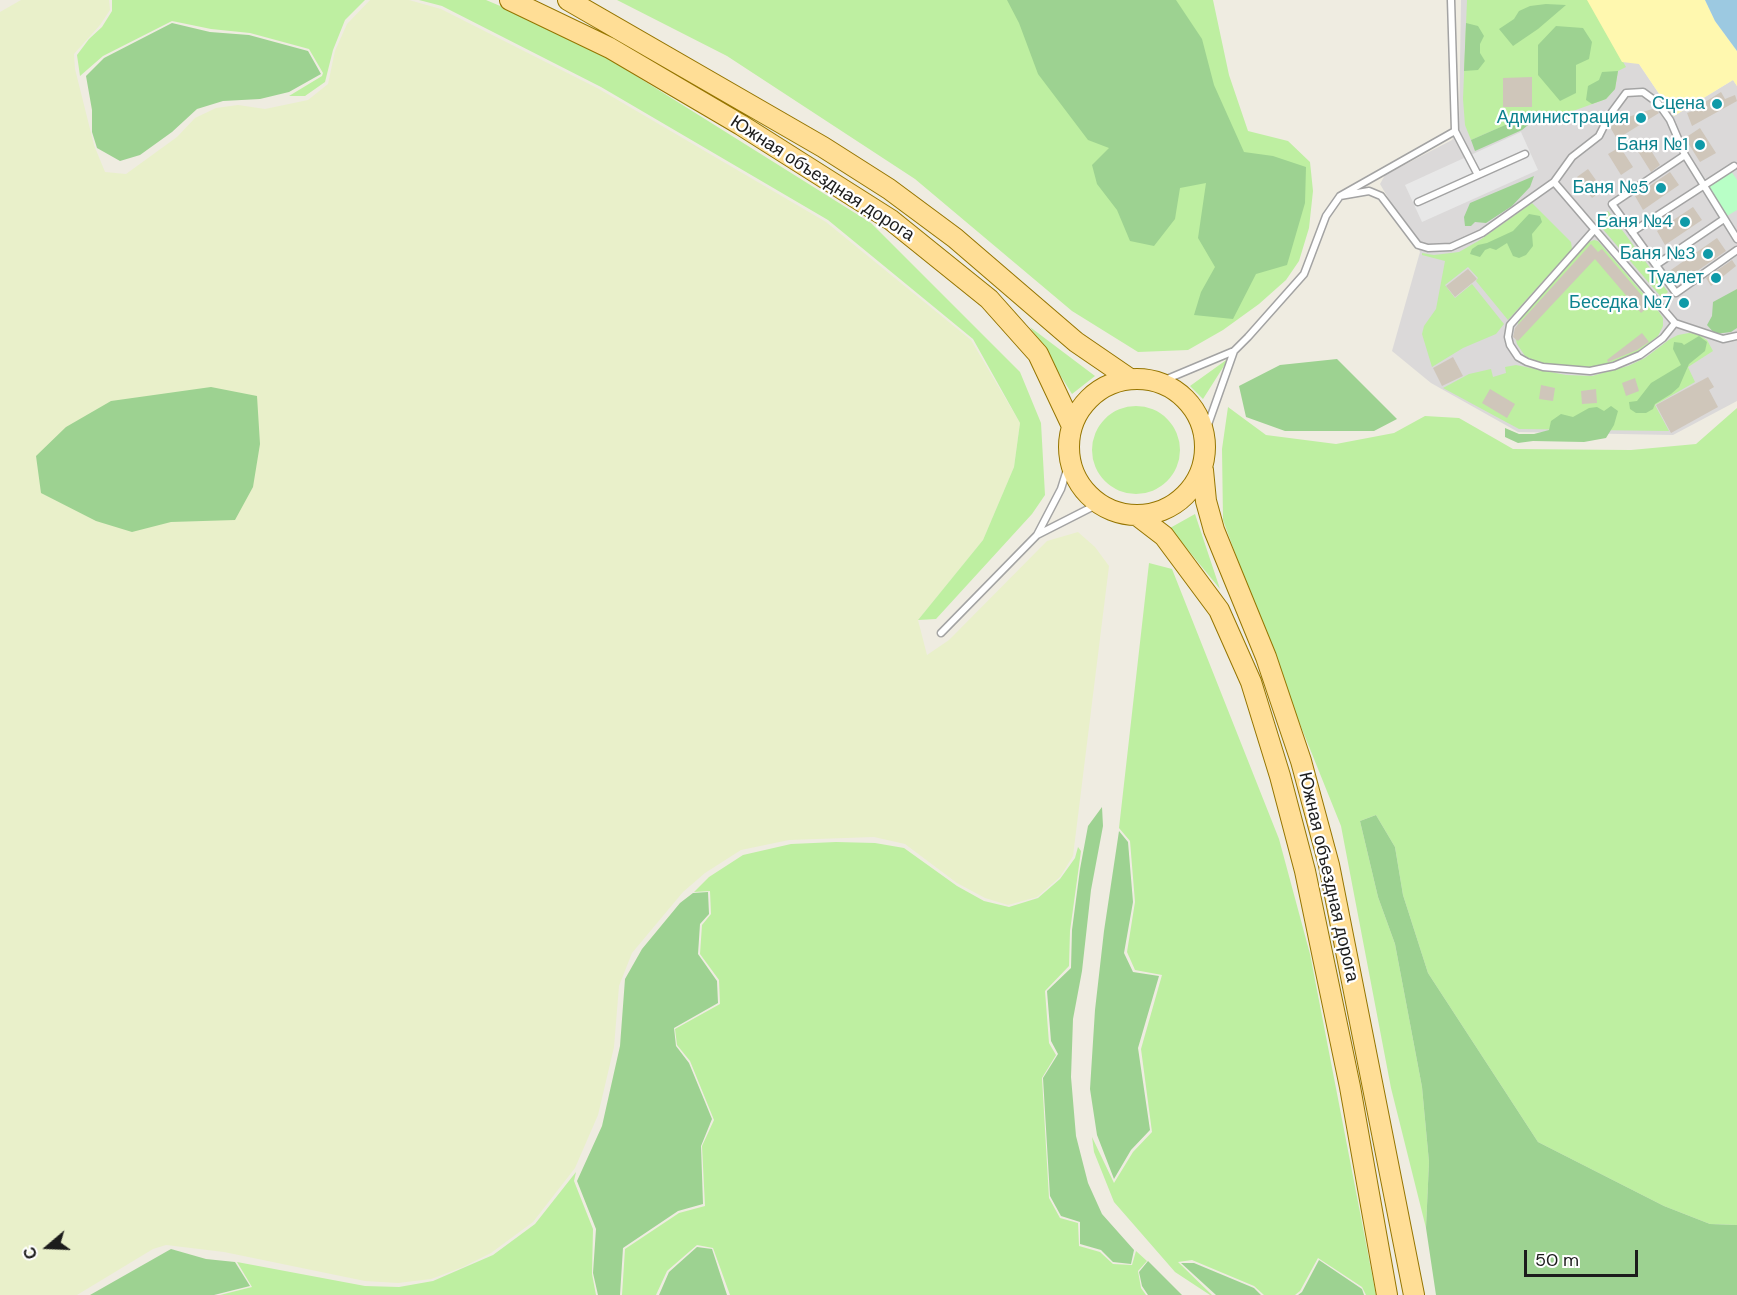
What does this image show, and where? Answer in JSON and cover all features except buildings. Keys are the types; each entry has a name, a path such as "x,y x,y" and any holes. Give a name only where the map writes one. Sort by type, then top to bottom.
{"main road":[{"name":"Южная объездная дорога","path":"510,0 610,48 741,125 891,220 989,299 1038,354 1072,426"},
{"name":"Южная объездная дорога","path":"568,0 755,107 889,189 955,238 1076,342 1130,379"},
{"path":"1130,379 1160,382 1176,390 1199,416 1205,433 1203,470 1193,489 1178,504 1159,513 1138,516 1117,513 1098,504 1085,492 1075,477 1070,460 1069,442 1072,426 1081,408 1094,394 1111,384 1130,379"},
{"name":"Южная объездная дорога","path":"1203,470 1206,501 1214,530 1266,657 1301,761 1317,819 1329,866 1414,1295"},
{"name":"Южная объездная дорога","path":"1138,516 1164,536 1219,610 1251,682 1280,776 1305,871 1350,1087 1387,1295"},
{"path":"1368,1191 1394,1187"}],"lane":[{"path":"1451,0 1455,131 1478,175"},
{"path":"1340,196 1369,191 1381,196 1418,245 1428,248 1451,247 1482,233 1554,182 1572,157 1599,136 1609,116 1626,93 1643,92 1658,103 1670,120 1685,155 1737,239"},
{"path":"1205,433 1234,351 1304,273 1326,216 1340,196 1455,131"},
{"path":"1418,202 1525,154"},
{"path":"1685,155 1612,204 1676,293 1737,250"},
{"path":"1632,232 1734,166"},
{"path":"1554,182 1676,323 1723,339 1737,336"},
{"path":"1656,265 1724,219"},
{"path":"1595,229 1510,325 1508,337 1518,357 1542,367 1565,370 1590,371 1606,368 1640,355 1663,338 1676,323"},
{"path":"1160,382 1234,351"},
{"path":"941,633 1037,535 1061,489 1070,460"},
{"path":"1037,535 1098,504"}],"shaded area":[{"path":"1461,0 1587,0 1639,64 1674,116 1733,80 1737,86 1737,401 1673,435 1518,432 1431,383 1392,351 1420,252 1380,184 1385,175 1452,140 1459,126"},
{"path":"1521,132 1538,170 1422,222 1405,185"}],"green space":[{"path":"21,0 109,0 110,10 74,54 75,69 94,145 105,172 126,174 177,137 195,118 216,108 238,105 265,109 308,100 328,84 335,51 347,24 370,0 409,0 441,9 599,89 826,222 971,340 1020,423 1014,467 983,540 918,620 927,655 949,640 1047,541 1078,532 1095,547 1109,566 1073,856 1060,877 1037,897 1008,905 985,898 957,883 905,844 874,837 789,840 741,850 705,873 683,892 632,953 619,986 614,1047 598,1115 575,1168 533,1222 491,1253 463,1267 431,1279 398,1283 365,1281 224,1252 166,1245 153,1249 77,1295 0,1295 0,12"},
{"path":"112,0 365,0 345,20 333,50 325,82 305,96 289,96 322,76 323,73 309,49 250,33 211,29 172,21 103,56 80,76 77,55 102,27 112,11"},
{"path":"419,0 486,0 574,37 871,223 1020,372 1041,423 1045,495 1032,514 936,619 918,620 983,540 1014,467 1020,423 973,339 828,220 601,87 442,6"},
{"path":"617,0 1213,0 1229,75 1248,131 1288,141 1310,162 1313,191 1309,228 1299,261 1286,280 1259,304 1223,330 1188,350 1138,352 1072,311 915,179 727,56"},
{"path":"1007,0 1176,0 1202,39 1214,85 1244,152 1273,156 1306,167 1305,203 1287,265 1256,274 1233,319 1194,315 1201,292 1215,267 1198,238 1206,183 1180,188 1175,219 1154,246 1130,241 1117,210 1097,184 1092,165 1109,148 1088,140 1038,74 1019,23"},
{"path":"1467,0 1588,0 1626,67 1618,71 1615,89 1606,99 1562,115 1543,116 1540,110 1471,140 1465,125 1463,99"},
{"path":"1566,5 1538,29 1513,46 1499,29 1514,19 1519,11 1530,6"},
{"path":"172,23 210,32 249,35 308,51 321,74 289,92 260,99 223,101 197,109 172,132 140,155 120,161 97,148 92,132 92,110 86,76 104,58"},
{"path":"1466,23 1478,26 1484,36 1480,44 1480,53 1485,61 1478,70 1464,71"},
{"path":"1556,26 1583,28 1592,42 1589,59 1576,65 1576,93 1560,101 1538,75 1538,45"},
{"path":"1618,71 1615,89 1606,99 1592,104 1586,100 1588,86 1599,80 1602,72"},
{"path":"1528,115 1528,125 1522,130 1475,151 1471,140"},
{"path":"1731,171 1737,180 1737,210 1727,216 1708,185"},
{"path":"1534,176 1530,187 1512,206 1486,223 1475,222 1471,226 1465,226 1464,217 1470,203"},
{"path":"1532,203 1571,242 1572,249 1508,320 1476,281 1478,278 1468,267 1445,285 1455,298 1472,284 1504,324 1496,334 1463,348 1432,367 1422,334 1424,326 1436,309 1445,261 1422,255 1422,253 1434,255 1459,252"},
{"path":"1608,211 1668,292 1662,298 1595,220"},
{"path":"1529,214 1540,216 1542,222 1532,234 1533,246 1526,255 1519,258 1513,256 1507,243 1496,250 1490,248 1485,250 1480,257 1470,254 1472,249 1478,245 1513,231"},
{"path":"1598,241 1663,318 1663,326 1658,336 1639,351 1622,359 1591,368 1565,368 1537,362 1525,356 1515,336 1519,320 1589,242"},
{"path":"1737,289 1737,328 1731,332 1715,334 1707,325 1712,316 1713,302"},
{"path":"1030,327 1095,376 1072,394"},
{"path":"1689,333 1698,334 1707,340 1713,351 1688,367 1695,382 1655,405 1669,431 1519,429 1443,388 1469,374 1491,369 1493,377 1506,373 1505,367 1516,365 1566,375 1592,376 1628,366 1645,358 1670,339"},
{"path":"1699,336 1707,342 1705,351 1689,364 1679,387 1646,413 1636,413 1630,409 1629,402 1637,401 1651,383 1681,365 1673,349 1674,342 1684,345"},
{"path":"1229,358 1203,399 1190,386"},
{"path":"1337,359 1397,419 1374,431 1285,431 1246,417 1239,386 1280,365"},
{"path":"211,387 257,396 260,444 253,487 235,520 171,522 132,532 96,521 41,493 36,456 66,427 111,401"},
{"path":"1136,406 1161,413 1173,425 1180,450 1173,475 1161,487 1136,494 1111,487 1099,475 1092,450 1099,425 1111,413"},
{"path":"1611,406 1618,411 1614,425 1606,438 1584,442 1518,443 1505,437 1505,428 1519,434 1534,434 1549,430 1551,421 1561,414 1573,417 1589,408 1597,407 1604,411"},
{"path":"1228,407 1266,435 1336,444 1394,433 1425,416 1459,418 1513,449 1631,450 1696,444 1737,408 1737,1225 1710,1224 1664,1206 1538,1142 1428,973 1403,895 1395,847 1376,815 1360,821 1378,897 1395,944 1422,1087 1429,1162 1426,1228 1391,1088 1341,826 1277,667 1223,520 1222,449"},
{"path":"1195,514 1220,589 1170,528"},
{"path":"1149,563 1172,569 1279,839 1310,954 1376,1295 1366,1295 1362,1287 1318,1258 1300,1291 1295,1295 1264,1295 1254,1286 1192,1260 1178,1262 1212,1295 1210,1295 1175,1272 1114,1202 1094,1152 1092,1137 1114,1183 1133,1152 1152,1132 1141,1049 1162,975 1135,970 1127,952 1135,902 1130,841 1119,828"},
{"path":"1102,807 1103,826 1091,890 1082,971 1073,1019 1071,1077 1076,1136 1088,1183 1102,1214 1134,1250 1131,1264 1113,1262 1101,1250 1080,1244 1080,1222 1061,1216 1050,1196 1043,1078 1058,1054 1051,1041 1047,991 1071,968 1072,930 1088,826"},
{"path":"1376,815 1395,847 1403,895 1428,973 1538,1142 1664,1206 1710,1224 1737,1225 1737,1295 1436,1295 1426,1228 1429,1162 1422,1087 1395,944 1378,897 1360,821"},
{"path":"1119,831 1128,842 1133,902 1124,953 1133,972 1159,976 1138,1048 1150,1130 1131,1150 1114,1179 1097,1135 1090,1089 1095,1010"},
{"path":"875,843 904,848 957,886 984,901 1009,907 1038,898 1060,879 1075,858 1078,847 1081,851 1070,931 1069,966 1045,991 1049,1043 1056,1055 1042,1078 1049,1198 1060,1218 1078,1223 1079,1246 1100,1252 1113,1264 1132,1265 1136,1251 1147,1261 1138,1271 1141,1288 1146,1295 730,1295 713,1248 697,1245 667,1271 656,1295 622,1295 625,1249 679,1213 705,1206 702,1146 714,1120 690,1061 677,1045 675,1029 720,1004 719,980 700,954 702,925 711,914 710,891 694,892 709,877 743,855 791,844"},
{"path":"708,892 709,914 700,924 698,954 717,981 718,1003 674,1028 676,1046 689,1063 712,1119 701,1146 703,1204 678,1211 623,1248 620,1295 598,1295 593,1273 596,1229 577,1181 602,1126 620,1046 625,979 642,949 680,903 693,893"},
{"path":"576,1172 574,1181 593,1229 592,1274 596,1295 220,1295 252,1287 237,1262 365,1286 399,1287 433,1281 493,1255 535,1224"},
{"path":"697,1247 712,1249 727,1295 659,1295 669,1272"},
{"path":"171,1249 206,1259 235,1262 250,1286 214,1295 90,1295"},
{"path":"1319,1260 1362,1289 1364,1295 1298,1295 1302,1292"},
{"path":"1148,1261 1182,1295 1148,1295 1142,1286 1139,1272"},
{"path":"1181,1263 1194,1263 1254,1288 1261,1295 1216,1295"}],"sand":[{"path":"1587,0 1705,0 1715,21 1737,51 1737,86 1733,80 1674,116 1639,64 1622,62"}],"water":[{"path":"1705,0 1737,0 1737,51 1715,21"}],"place":[{"name":"Сцена","path":"1717,104"},
{"name":"Администрация","path":"1641,118"},
{"name":"Баня №1","path":"1700,145"},
{"name":"Баня №5","path":"1661,188"},
{"name":"Баня №4","path":"1685,222"},
{"name":"Баня №3","path":"1708,254"},
{"name":"Туалет","path":"1716,278"},
{"name":"Беседка №7","path":"1684,303"}]}
